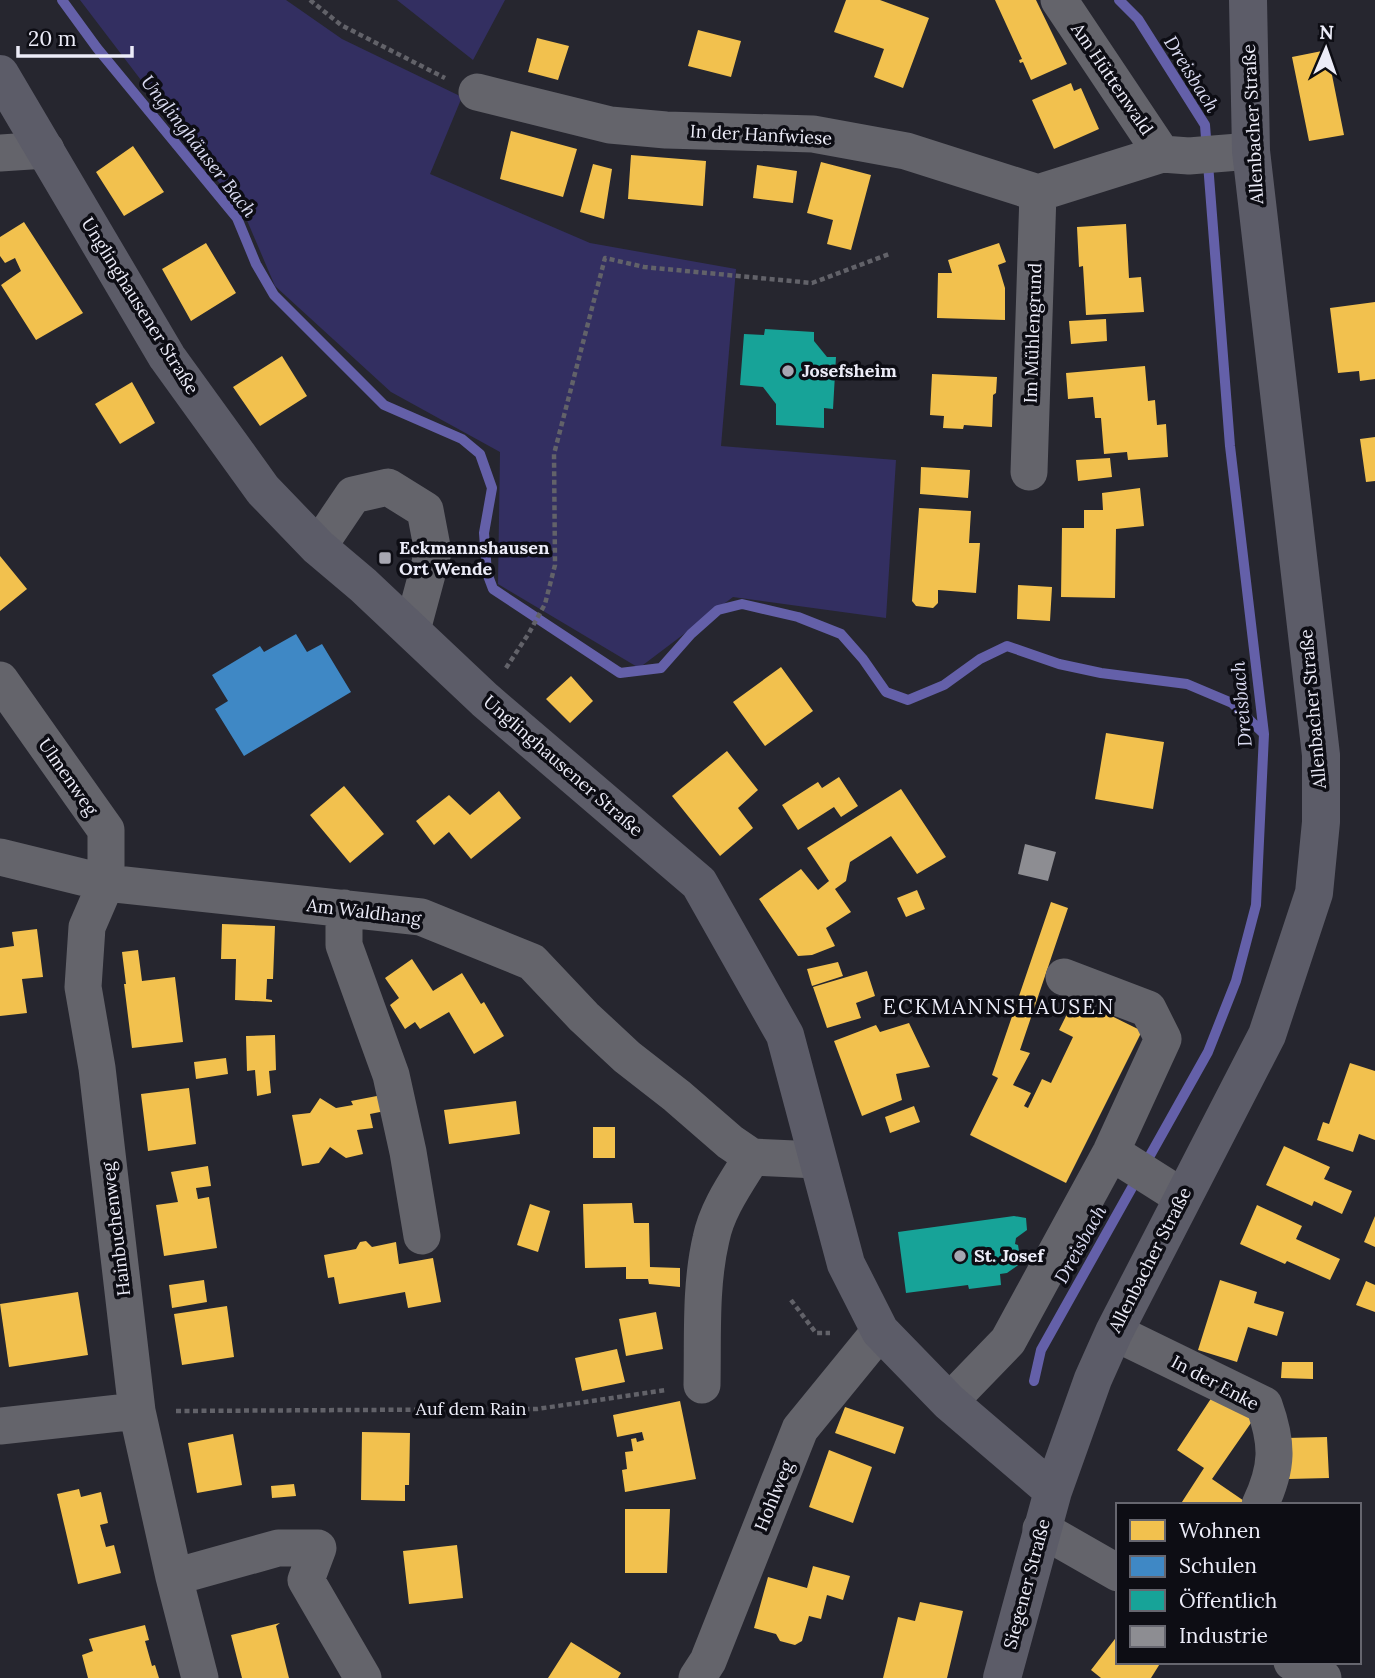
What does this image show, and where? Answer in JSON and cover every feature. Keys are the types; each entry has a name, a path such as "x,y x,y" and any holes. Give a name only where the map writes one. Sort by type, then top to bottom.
{"main road":[{"name":"Allenbacher Straße","path":"1053,1490 1093,1379 1114,1332 1169,1188 1267,1035 1314,893 1321,822 1321,755 1238,152 1248,0"},
{"name":"Unglinghausener Straße","path":"0,74 167,357 262,490 318,547 485,699 699,883 785,1035 846,1264 880,1331 949,1402 1053,1490"},
{"name":"Siegener Straße","path":"1002,1678 1053,1490"}],"street":[{"name":"Am Hüttenwald","path":"1059,0 1175,155"},
{"name":"In der Hanfwiese","path":"477,92 610,125 666,130 813,134 906,151 1038,193"},
{"path":"0,153 46,150"},
{"path":"1038,193 1175,155 1238,152"},
{"name":"Im Mühlengrund","path":"1029,472 1038,193"},
{"path":"318,547 354,495 388,487 425,510 433,552 412,630"},
{"name":"Ulmenweg","path":"0,680 106,830 106,883"},
{"name":"Am Waldhang","path":"0,857 106,883 421,917 531,962 627,1057 752,1157"},
{"name":"Hainbuchenweg","path":"106,883 87,927 83,987 97,1068 137,1411 174,1577 200,1678"},
{"path":"344,908 344,945 391,1075 422,1236"},
{"path":"949,1402 1008,1340 1116,1156 1163,1039 1148,1009 1064,977"},
{"path":"1116,1156 1169,1188"},
{"path":"702,1385 704,1285 711,1238 725,1200 752,1157 817,1160"},
{"name":"Hohlweg","path":"697,1678 708,1661 800,1429 880,1331"},
{"name":"In der Enke","path":"1114,1332 1264,1405 1272,1430 1275,1455 1271,1480 1261,1503"},
{"path":"0,1426 137,1411"},
{"path":"1041,1529 1116,1572"},
{"path":"174,1577 278,1548 318,1548 306,1580 363,1678"},
{"path":"1296,1664 1323,1678"}],"path":[{"path":"310,0 341,25 477,92"},
{"path":"530,633 545,604 555,565 554,454 605,258 644,267 812,283 889,254"},
{"path":"791,1300 816,1333"},
{"name":"Auf dem Rain","path":"137,1411 537,1409 702,1385"}],"shaded area":[{"path":"80,0 286,0 342,39 462,97 430,174 590,243 736,269 721,446 896,460 886,618 733,597 639,668 498,584 500,452 391,392 275,286 246,218"},
{"path":"397,0 505,0 473,60"}],"building: Wohnen":[{"path":"846,0 880,0 929,18 903,88 874,77 884,49 834,32"},
{"path":"995,0 1036,0 1067,64 1031,80 1023,62 1020,63 1019,60 1022,59"},
{"path":"698,30 741,41 731,77 688,66"},
{"path":"537,38 569,46 558,80 528,72"},
{"path":"1327,50 1344,135 1309,141 1292,57"},
{"path":"1071,83 1074,91 1081,88 1099,129 1054,149 1032,100"},
{"path":"511,131 577,149 563,197 500,179"},
{"path":"133,146 164,192 124,216 96,172"},
{"path":"631,155 706,161 703,206 628,199"},
{"path":"821,162 871,175 851,250 827,244 833,220 807,213"},
{"path":"593,164 612,169 604,219 580,212"},
{"path":"757,165 797,171 793,203 753,198"},
{"path":"24,222 83,313 36,340 1,285 21,271 15,258 5,263 0,256 0,237"},
{"path":"1126,224 1129,278 1141,277 1144,312 1086,315 1077,227"},
{"path":"206,243 236,293 191,321 162,269"},
{"path":"999,243 1006,262 998,265 1005,288 1005,320 937,318 938,273 952,273 948,260"},
{"path":"1375,302 1375,379 1360,381 1359,371 1338,373 1330,308"},
{"path":"1106,319 1107,341 1071,344 1069,321"},
{"path":"282,356 307,396 260,426 233,387"},
{"path":"1145,366 1148,401 1155,400 1157,425 1166,424 1168,457 1128,460 1127,452 1104,454 1101,418 1095,418 1093,397 1068,399 1066,373"},
{"path":"932,374 997,377 996,393 993,395 992,427 964,425 963,429 943,428 944,416 930,415"},
{"path":"132,382 155,423 120,444 95,404"},
{"path":"1375,437 1375,481 1366,482 1360,439"},
{"path":"1110,458 1112,477 1078,481 1076,460"},
{"path":"921,467 970,470 968,498 920,494"},
{"path":"1140,488 1144,526 1116,529 1115,598 1061,597 1062,528 1084,528 1084,510 1103,510 1102,493"},
{"path":"919,508 971,511 969,543 980,543 976,593 938,590 938,603 933,608 916,606 912,601"},
{"path":"0,556 27,589 0,611"},
{"path":"1018,585 1052,587 1050,621 1017,619"},
{"path":"781,667 813,711 765,746 733,702"},
{"path":"571,676 593,701 570,723 546,699"},
{"path":"1106,733 1164,742 1153,809 1095,799"},
{"path":"727,751 758,790 738,808 753,828 720,856 672,796"},
{"path":"839,777 858,806 841,817 834,807 798,830 782,805 818,782 822,788"},
{"path":"344,786 384,834 350,863 310,815"},
{"path":"901,789 946,857 917,874 891,836 850,862 846,881 835,889 851,912 826,928 835,946 812,955 798,956 759,899 801,869 818,890 829,881 807,848"},
{"path":"499,791 521,818 471,859 449,832 434,845 416,821 449,795 470,815"},
{"path":"917,890 925,909 906,917 897,898"},
{"path":"1051,902 1068,908 1020,1050 1030,1053 1013,1085 1031,1093 1024,1106 1028,1108 1042,1079 1051,1083 1073,1037 1059,1030 1075,998 1142,1031 1066,1183 970,1135 998,1078 992,1075"},
{"path":"222,924 275,926 273,979 267,979 266,999 272,1002 235,1000 236,959 221,959"},
{"path":"37,929 43,977 22,979 27,1013 0,1016 0,948 14,946 12,932"},
{"path":"138,950 142,981 175,977 183,1042 132,1048 122,952"},
{"path":"412,959 433,991 462,973 481,1004 484,1002 504,1036 474,1054 449,1012 420,1029 415,1022 405,1029 390,1005 399,998 385,978"},
{"path":"838,962 843,976 812,986 807,969"},
{"path":"867,971 875,996 856,1003 861,1018 827,1028 813,987"},
{"path":"909,1023 930,1067 896,1074 902,1100 862,1116 834,1041 876,1025 880,1032"},
{"path":"275,1035 276,1070 269,1071 271,1093 257,1096 255,1070 247,1071 246,1036"},
{"path":"226,1058 228,1074 196,1079 194,1062"},
{"path":"1350,1063 1375,1071 1375,1140 1359,1134 1353,1152 1317,1140 1323,1122 1329,1124"},
{"path":"189,1088 196,1144 148,1151 141,1094"},
{"path":"382,1095 385,1111 370,1114 373,1128 357,1130 363,1154 346,1158 330,1147 319,1163 302,1166 292,1115 310,1113 320,1098 336,1108 353,1105 351,1101"},
{"path":"516,1101 520,1134 449,1144 444,1110"},
{"path":"914,1106 920,1122 890,1133 885,1117"},
{"path":"593,1127 615,1127 615,1158 593,1158"},
{"path":"1284,1146 1330,1167 1324,1179 1352,1191 1342,1214 1314,1201 1312,1206 1266,1185"},
{"path":"208,1166 211,1186 196,1188 198,1199 209,1197 217,1248 164,1256 156,1205 178,1202 171,1172"},
{"path":"632,1203 634,1223 649,1223 650,1267 680,1268 680,1287 649,1284 648,1279 626,1279 626,1267 585,1268 583,1204"},
{"path":"530,1204 550,1211 538,1252 517,1245"},
{"path":"1257,1205 1302,1226 1296,1239 1340,1259 1330,1280 1240,1244"},
{"path":"1375,1216 1375,1247 1364,1242"},
{"path":"366,1241 372,1247 396,1242 399,1264 433,1258 441,1302 408,1308 405,1292 339,1304 334,1277 328,1278 324,1255 356,1249 360,1242"},
{"path":"204,1280 207,1302 172,1308 169,1285"},
{"path":"1220,1280 1257,1292 1254,1303 1284,1312 1277,1336 1248,1327 1237,1362 1198,1350"},
{"path":"1366,1281 1375,1285 1375,1312 1356,1305"},
{"path":"78,1292 88,1355 9,1367 0,1304"},
{"path":"227,1306 234,1357 182,1365 174,1314"},
{"path":"656,1312 663,1349 626,1356 619,1319"},
{"path":"617,1349 625,1382 582,1391 575,1358"},
{"path":"1282,1362 1313,1362 1313,1379 1281,1378"},
{"path":"1214,1394 1253,1420 1212,1479 1247,1503 1181,1503 1204,1468 1177,1450"},
{"path":"680,1401 696,1479 625,1492 622,1470 627,1469 625,1452 633,1451 631,1439 636,1438 637,1442 644,1440 642,1432 617,1437 613,1415"},
{"path":"845,1407 904,1427 895,1454 835,1433"},
{"path":"362,1432 410,1433 409,1485 405,1485 405,1501 361,1500"},
{"path":"233,1434 242,1485 197,1493 188,1443"},
{"path":"1327,1437 1329,1478 1288,1479 1286,1438"},
{"path":"829,1450 872,1467 853,1523 809,1507"},
{"path":"294,1484 296,1496 272,1498 271,1486"},
{"path":"79,1489 81,1497 101,1492 108,1523 100,1525 106,1547 114,1545 121,1573 78,1584 57,1494"},
{"path":"625,1509 670,1509 667,1573 625,1573"},
{"path":"457,1545 463,1598 409,1604 403,1551"},
{"path":"813,1566 850,1576 843,1600 827,1595 821,1619 809,1616 802,1641 795,1645 780,1641 776,1634 754,1628 768,1577 807,1588"},
{"path":"920,1602 963,1611 947,1678 883,1678 898,1617 915,1621"},
{"path":"280,1623 276,1626 289,1678 242,1678 231,1635"},
{"path":"145,1625 149,1640 145,1641 152,1666 155,1665 159,1678 88,1678 82,1655 93,1651 89,1639"},
{"path":"1116,1638 1116,1664 1160,1664 1151,1678 1101,1678 1091,1670"},
{"path":"571,1642 621,1673 618,1678 548,1678"}],"building: Schulen":[{"path":"296,634 307,652 322,644 351,692 244,756 215,709 228,701 212,675 260,646 264,652"}],"building: Öffentlich":[{"name":"Josefsheim","path":"765,329 814,332 814,341 827,357 836,357 833,409 824,408 824,428 776,425 776,404 763,387 740,385 744,334 764,335"},
{"name":"St. Josef","path":"1014,1216 1026,1218 1027,1230 1016,1238 1015,1244 1018,1245 1021,1263 1007,1273 1000,1274 1001,1285 969,1289 968,1285 906,1293 898,1232"}],"building: Industrie":[{"path":"1025,844 1056,852 1048,881 1018,874"}],"waterway":[{"name":"Unglinghäuser Bach","path":"62,0 97,48 237,218 256,264 274,295 384,405 462,439 480,454 492,488 484,533 487,573 493,589 620,673 661,668 691,634 718,610 742,604 798,617 841,634 886,692 908,700 944,685 980,659 1007,646 1059,664 1101,673 1187,684 1232,703 1264,734"},
{"name":"Dreisbach","path":"1034,1381 1041,1350 1208,1052 1236,981 1256,905 1264,734 1230,446 1205,125 1138,19 1119,0"}],"place":[{"name":"Josefsheim","path":"788,371"},
{"name":"Eckmannshausen Ort Wende","path":"385,558"},
{"name":"St. Josef","path":"960,1256"}],"district":[{"name":"ECKMANNSHAUSEN","path":"999,1007"}]}
